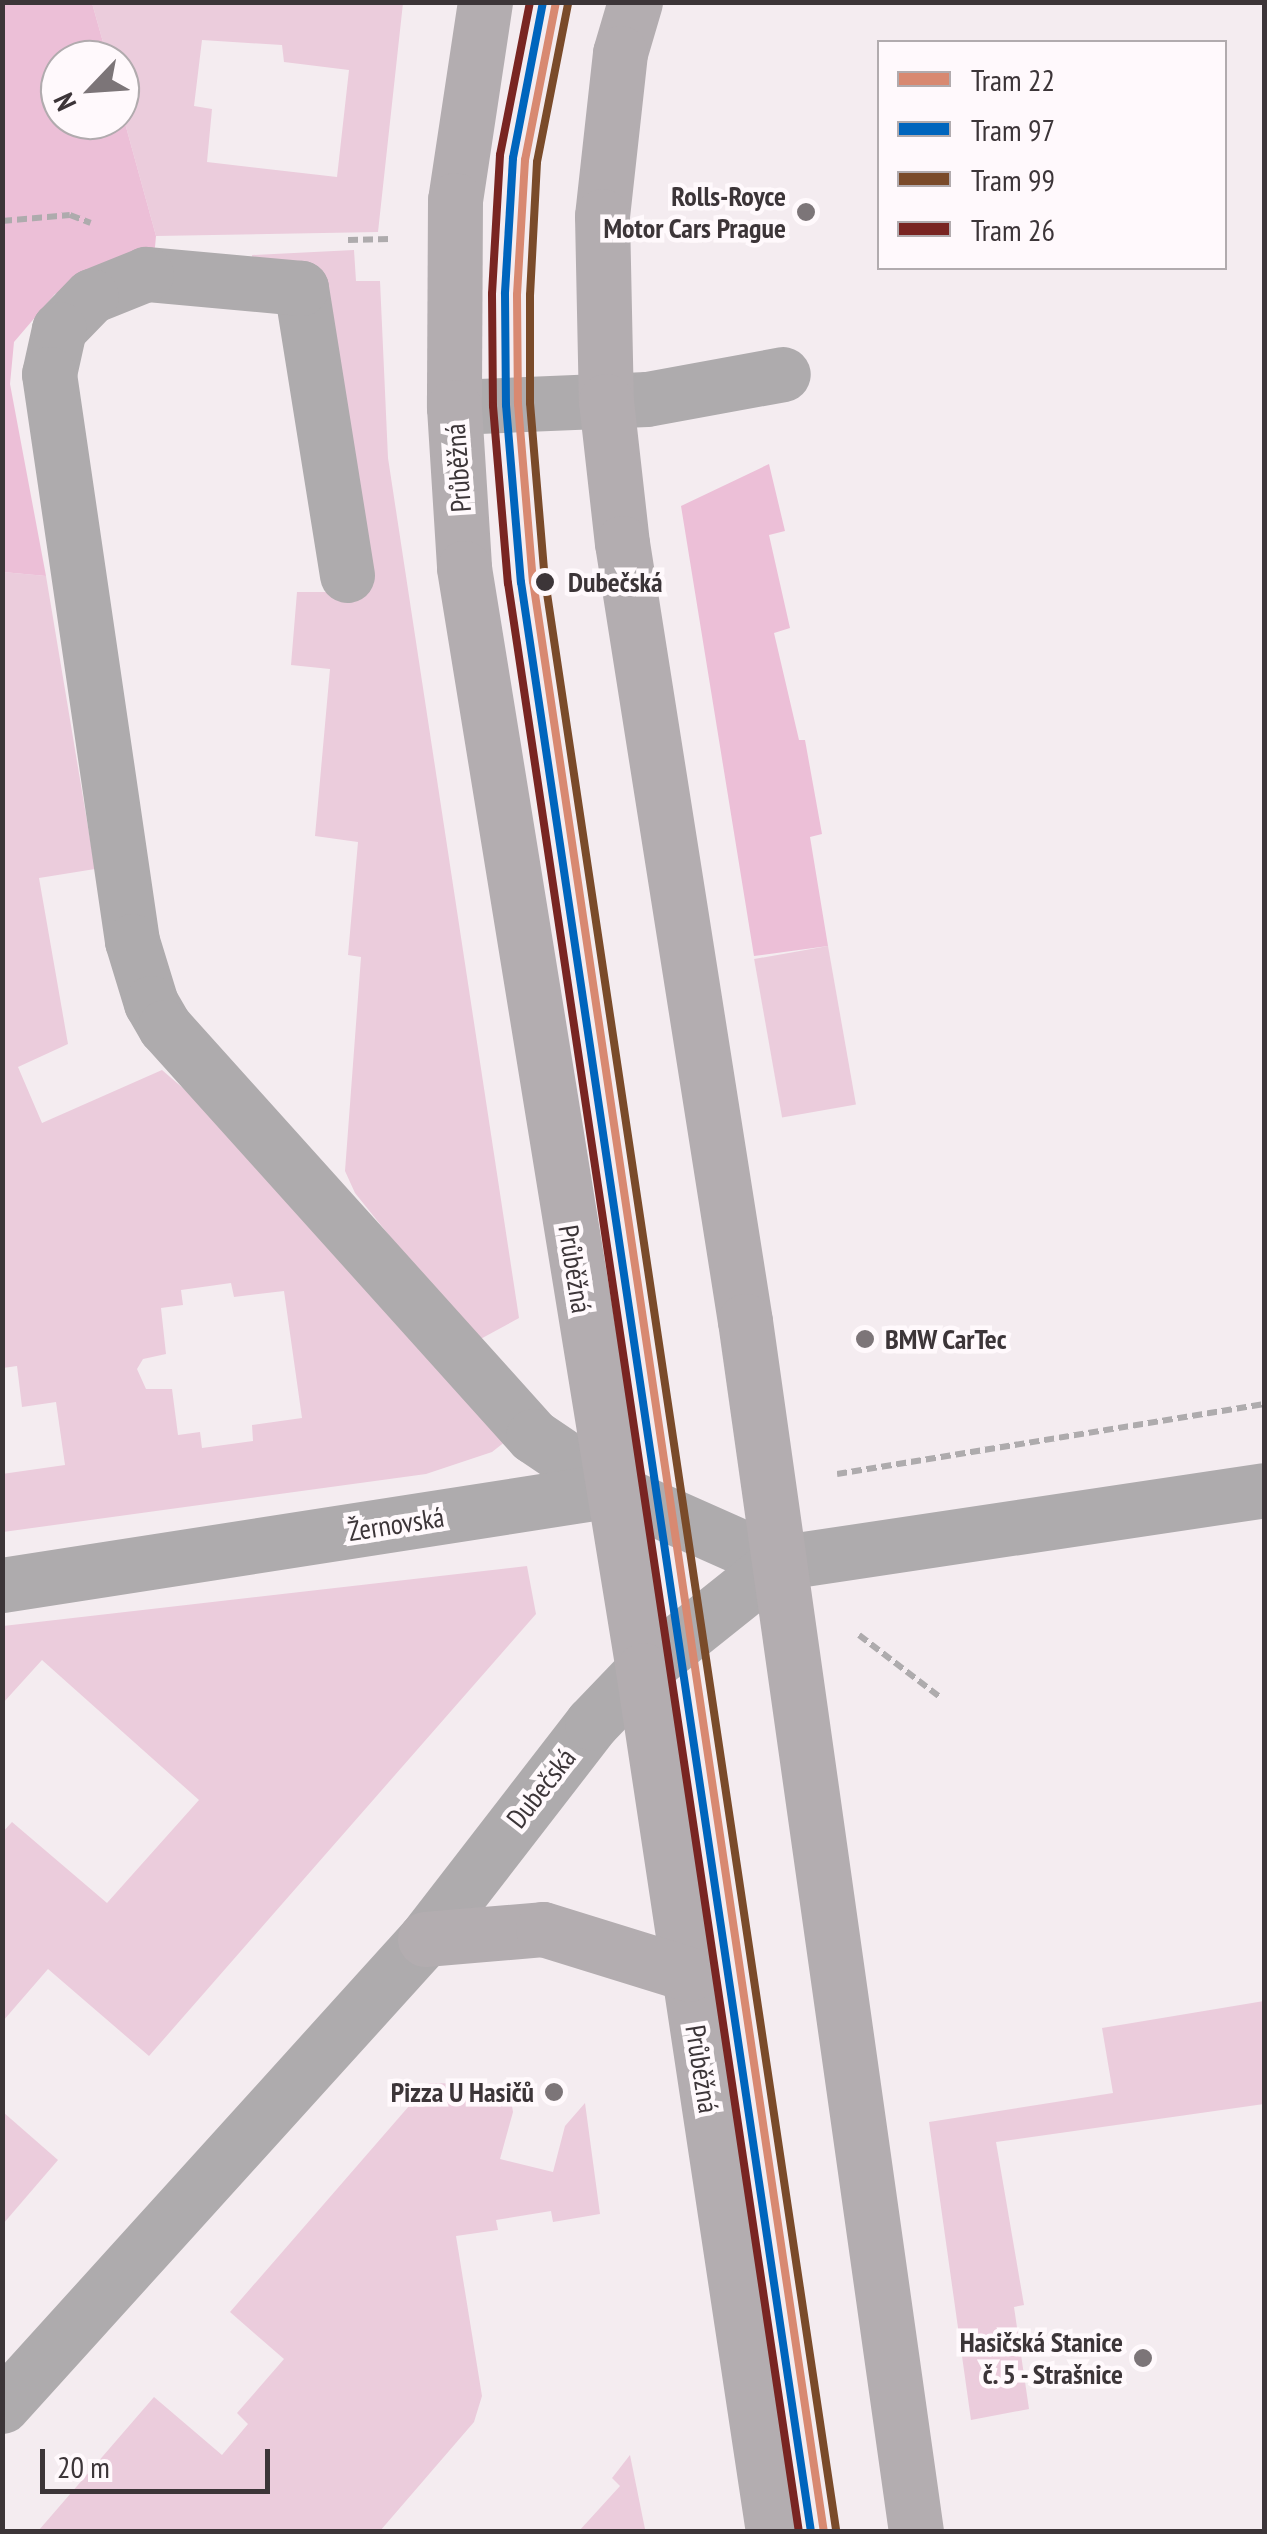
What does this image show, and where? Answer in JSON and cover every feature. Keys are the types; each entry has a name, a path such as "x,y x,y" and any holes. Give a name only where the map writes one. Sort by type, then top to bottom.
{"main road":[{"name":"Průběžná","path":"484,2 455,200 454,407 464,568 643,1670 773,2532"},
{"path":"635,2 620,53 602,216 606,401 622,543 746,1321 916,2532"},
{"path":"425,1938 543,1929 688,1974"}],"street":[{"path":"346,575 302,288 146,274 91,296 59,329 49,374 132,941 151,1003 165,1028 533,1436 613,1490 777,1563 1264,1490"},
{"path":"454,407 606,401 782,374"},
{"name":"Žernovská","path":"2,1585 613,1490"},
{"name":"Dubečská","path":"2,2406 425,1938 592,1723 643,1670 777,1563"}],"path":[{"path":"2,221 70,215"},
{"path":"820,1477 1264,1404"},
{"path":"854,1630 941,1698"}],"shaded area":[{"path":"2,3 92,3 102,40 40,40 40,140 130,140 156,236 154,258 55,294 14,342 10,384 46,576 3,572"},
{"path":"92,3 403,3 378,232 156,236 130,140 140,140 140,40 102,40","holes":["202,40 282,45 284,62 349,70 337,177 207,162 212,109 194,106"]},
{"path":"354,250 356,281 380,281 388,458 519,1318 475,1342 355,1193 345,1171 361,957 348,955 358,842 315,836 330,669 291,665 297,592 369,592 313,273 253,269 252,255"},
{"path":"769,464 785,531 769,535 790,628 774,633 799,740 805,740 822,834 810,837 828,946 754,956 681,506"},
{"path":"3,572 46,576 95,869 39,878 68,1044 18,1067 42,1123 162,1070 236,1134 506,1441 492,1452 426,1474 3,1532 2,1474 65,1465 56,1402 22,1407 17,1366 3,1368","holes":["231,1283 234,1297 284,1291 302,1418 252,1425 253,1441 202,1448 200,1432 178,1435 172,1389 146,1389 137,1369 143,1359 166,1354 161,1308 183,1305 181,1290"]},
{"path":"828,946 856,1105 782,1118 754,959"},
{"path":"527,1566 536,1614 149,2056 48,1969 3,2021 2,1833 12,1822 107,1903 199,1800 42,1660 3,1703 3,1626"},
{"path":"1264,2001 1264,2104 996,2142 1024,2305 1014,2307 1029,2409 971,2420 929,2122 1113,2093 1102,2028"},
{"path":"508,2081 513,2112 500,2159 553,2172 565,2126 585,2103 600,2214 553,2222 551,2211 496,2220 498,2230 456,2236 482,2396 474,2422 380,2531 39,2530 154,2397 222,2455 248,2424 237,2413 284,2359 230,2312 429,2083 477,2084 494,2096"},
{"path":"3,2112 58,2160 3,2224"},
{"path":"630,2455 645,2529 579,2531 620,2486 612,2478"}],"tram line":[{"name":"26","path":"530,2 500,155 492,294 493,406 508,583 799,2532"},
{"name":"97","path":"543,2 513,158 505,294 506,405 521,582 811,2532"},
{"name":"22","path":"556,2 525,160 517,295 518,404 533,581 824,2532"},
{"name":"99","path":"568,4 537,162 530,295 530,403 545,580 836,2530"}],"place":[{"name":"Rolls-Royce Motor Cars Prague","path":"806,212"},
{"name":"Dubečská","path":"545,582"},
{"name":"BMW CarTec","path":"865,1339"},
{"name":"Pizza U Hasičů","path":"554,2092"},
{"name":"Hasičská Stanice č. 5 - Strašnice","path":"1143,2358"}]}
